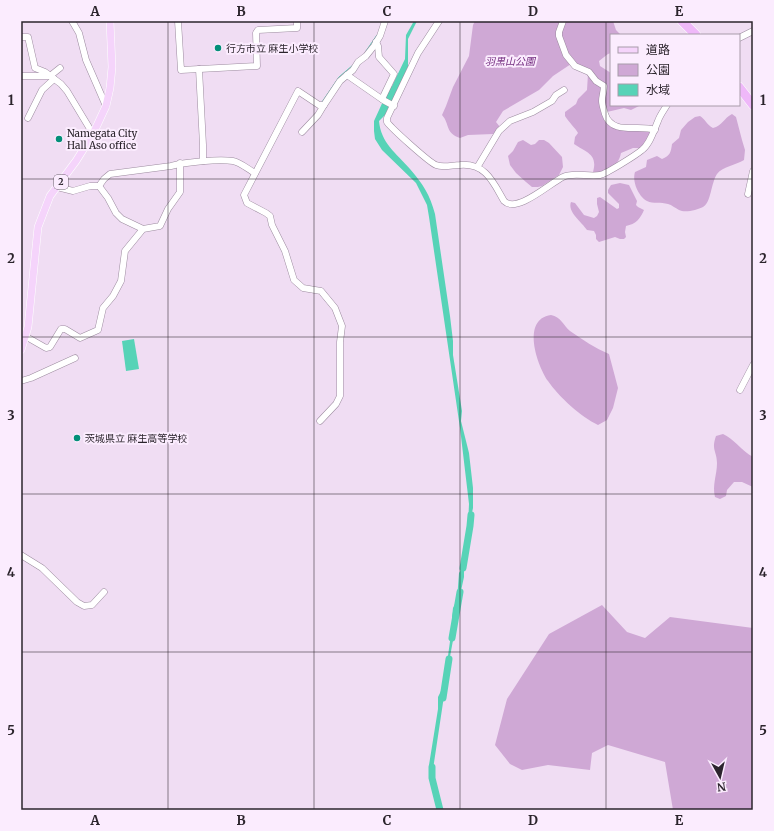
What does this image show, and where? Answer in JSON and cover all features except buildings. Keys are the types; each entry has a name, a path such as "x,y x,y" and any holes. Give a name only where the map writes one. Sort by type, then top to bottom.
{"highway":[{"path":"682,21 695,34"},
{"path":"740,88 753,105"}],"main road":[{"name":"2","path":"21,350 28,327 38,227 50,196 76,161 93,134 106,106 110,88 112,67 110,21"}],"street":[{"path":"72,21 79,33 86,60 106,106"},
{"path":"178,21 181,70 257,66 256,33 258,30 297,28 297,21"},
{"path":"302,132 318,115 340,81 366,56 376,42 385,21"},
{"path":"439,21 418,53 387,118 387,122 433,164 441,166 478,166 489,175 506,203 515,204 542,191 565,176 602,175 643,150 655,130 658,120 666,106"},
{"path":"563,21 559,32 564,52 575,66 589,72 596,81 604,86 602,102 608,120 612,124 625,129 642,127 655,130"},
{"path":"740,38 753,31"},
{"path":"21,37 28,37 35,68 45,72 61,84 93,134"},
{"path":"376,42 378,46 378,57 394,74 382,99"},
{"path":"28,118 42,90 60,68"},
{"path":"199,69 203,161"},
{"path":"347,75 393,105"},
{"path":"21,76 52,78"},
{"path":"478,166 499,130 510,121 533,112 552,101 556,95 564,90"},
{"path":"320,421 336,404 340,396 340,342 342,326 335,308 321,291 303,288 294,280 285,251 272,225 270,216 247,203 244,195 298,91 319,105 324,104"},
{"path":"99,186 110,174 171,166 180,163 203,161 234,161 255,173"},
{"path":"99,186 108,198 116,213 122,219 143,229 160,226 168,209 180,192 180,163"},
{"path":"748,194 753,171"},
{"path":"57,187 74,191 90,186 99,186"},
{"path":"25,336 46,348 50,347 61,330 65,329 80,338 98,330 103,308 113,296 121,281 125,251 143,229"},
{"path":"21,381 75,358"},
{"path":"740,390 753,365"},
{"path":"21,555 42,568 71,597 84,606 92,605 104,592"}],"green space":[{"name":"羽黒山公園","path":"475,21 613,21 616,30 620,34 610,34 610,53 599,61 600,66 610,72 610,106 639,106 631,110 624,108 607,112 609,125 648,130 650,133 647,142 640,148 633,148 621,153 618,162 612,167 595,174 593,172 593,158 587,152 574,144 575,137 578,133 565,116 565,112 576,104 578,99 587,90 588,74 571,64 553,76 539,90 503,111 496,122 500,127 493,134 468,135 460,138 452,134 442,115 453,87 469,56 473,25"},
{"path":"732,114 736,117 745,150 744,160 722,170 717,174 706,205 694,210 682,211 668,204 649,202 641,196 634,180 635,172 646,167 647,160 657,156 662,159 665,158 671,151 672,144 679,138 681,130 688,122 695,117 700,116 713,128 719,126"},
{"path":"523,140 531,145 535,144 539,140 544,140 549,143 562,157 563,167 559,175 542,186 532,187 516,173 510,165 508,156 518,142"},
{"path":"620,183 629,185 637,201 636,205 644,210 637,221 626,226 626,237 624,239 615,237 599,242 596,239 594,231 587,230 573,213 570,206 571,202 575,203 584,215 594,218 599,212 597,198 600,197 617,209 619,208 619,204 608,193 608,190 611,185"},
{"path":"551,315 557,318 570,331 580,338 609,354 618,388 613,408 607,420 598,425 578,412 564,400 544,374 536,354 534,333 536,325 542,318"},
{"path":"723,434 753,457 753,487 742,482 734,482 727,490 726,496 720,499 715,497 714,493 717,459 714,444 716,436"},
{"path":"602,605 627,632 645,638 670,617 753,628 753,810 673,810 665,762 608,745 592,753 590,770 548,765 522,770 510,764 495,745 507,699 549,634"}],"water":[{"path":"414,21 417,21 408,39 408,67 386,114 379,121 380,129 386,142 415,174 431,201 435,214 450,316 453,355 462,411 461,421 469,453 473,488 473,508 464,550 464,577 459,600 454,612 454,635 444,679 444,696 432,776 431,766 429,765 438,709 438,697 442,689 447,663 453,608 457,600 459,573 461,570 462,558 468,525 469,504 460,428 427,205 416,183 382,150 375,139 374,131 374,121 390,86 392,86 405,59 406,35"},
{"path":"134,339 139,369 126,371 122,341"}],"waterway":[{"path":"366,51 377,35"},
{"path":"322,102 339,77 353,65"},
{"path":"463,568 471,515"},
{"path":"452,638 460,592"},
{"path":"443,698 449,659"},
{"path":"432,767 432,778 440,810"}],"place":[{"name":"行方市立 麻生小学校","path":"218,48"},
{"name":"Namegata City Hall Aso office","path":"59,139"},
{"name":"茨城県立 麻生高等学校","path":"77,438"}]}
